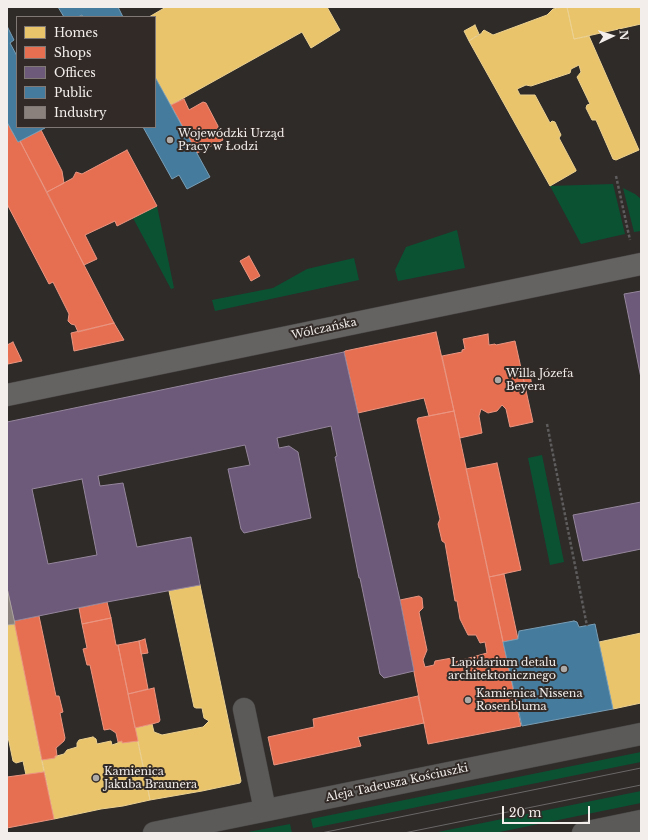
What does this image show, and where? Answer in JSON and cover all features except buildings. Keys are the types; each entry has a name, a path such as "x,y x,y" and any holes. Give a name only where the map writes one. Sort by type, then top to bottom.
{"main road":[{"name":"Wólczańska","path":"7,395 638,264"}],"street":[{"path":"244,709 265,810"},
{"name":"Aleja Tadeusza Kościuszki","path":"154,833 641,734"},
{"path":"583,833 641,821"}],"path":[{"path":"616,176 638,264"},
{"path":"547,424 587,626"}],"green space":[{"path":"613,184 625,234 581,244 550,186"},
{"path":"623,188 641,199 641,231 634,232"},
{"path":"157,206 174,288 171,289 133,218"},
{"path":"457,230 465,268 398,281 395,270 406,247"},
{"path":"354,258 359,280 215,311 212,300 273,288 307,269"},
{"path":"542,455 564,562 550,565 528,458"},
{"path":"641,752 641,762 313,828 311,819"},
{"path":"641,791 641,803 495,833 433,833"},
{"path":"290,824 292,833 243,833"}],"tram line":[{"path":"321,833 641,768"},
{"path":"404,833 641,785"}],"place":[{"name":"Wojewódzki Urząd Pracy w Łodzi","path":"170,140"},
{"name":"Willa Józefa Beyera","path":"498,380"},
{"name":"Lapidarium detalu architektonicznego","path":"564,669"},
{"name":"Kamienica Nissena Rosenbluma","path":"468,700"},
{"name":"Kamienica Jakuba Braunera","path":"96,778"}]}
